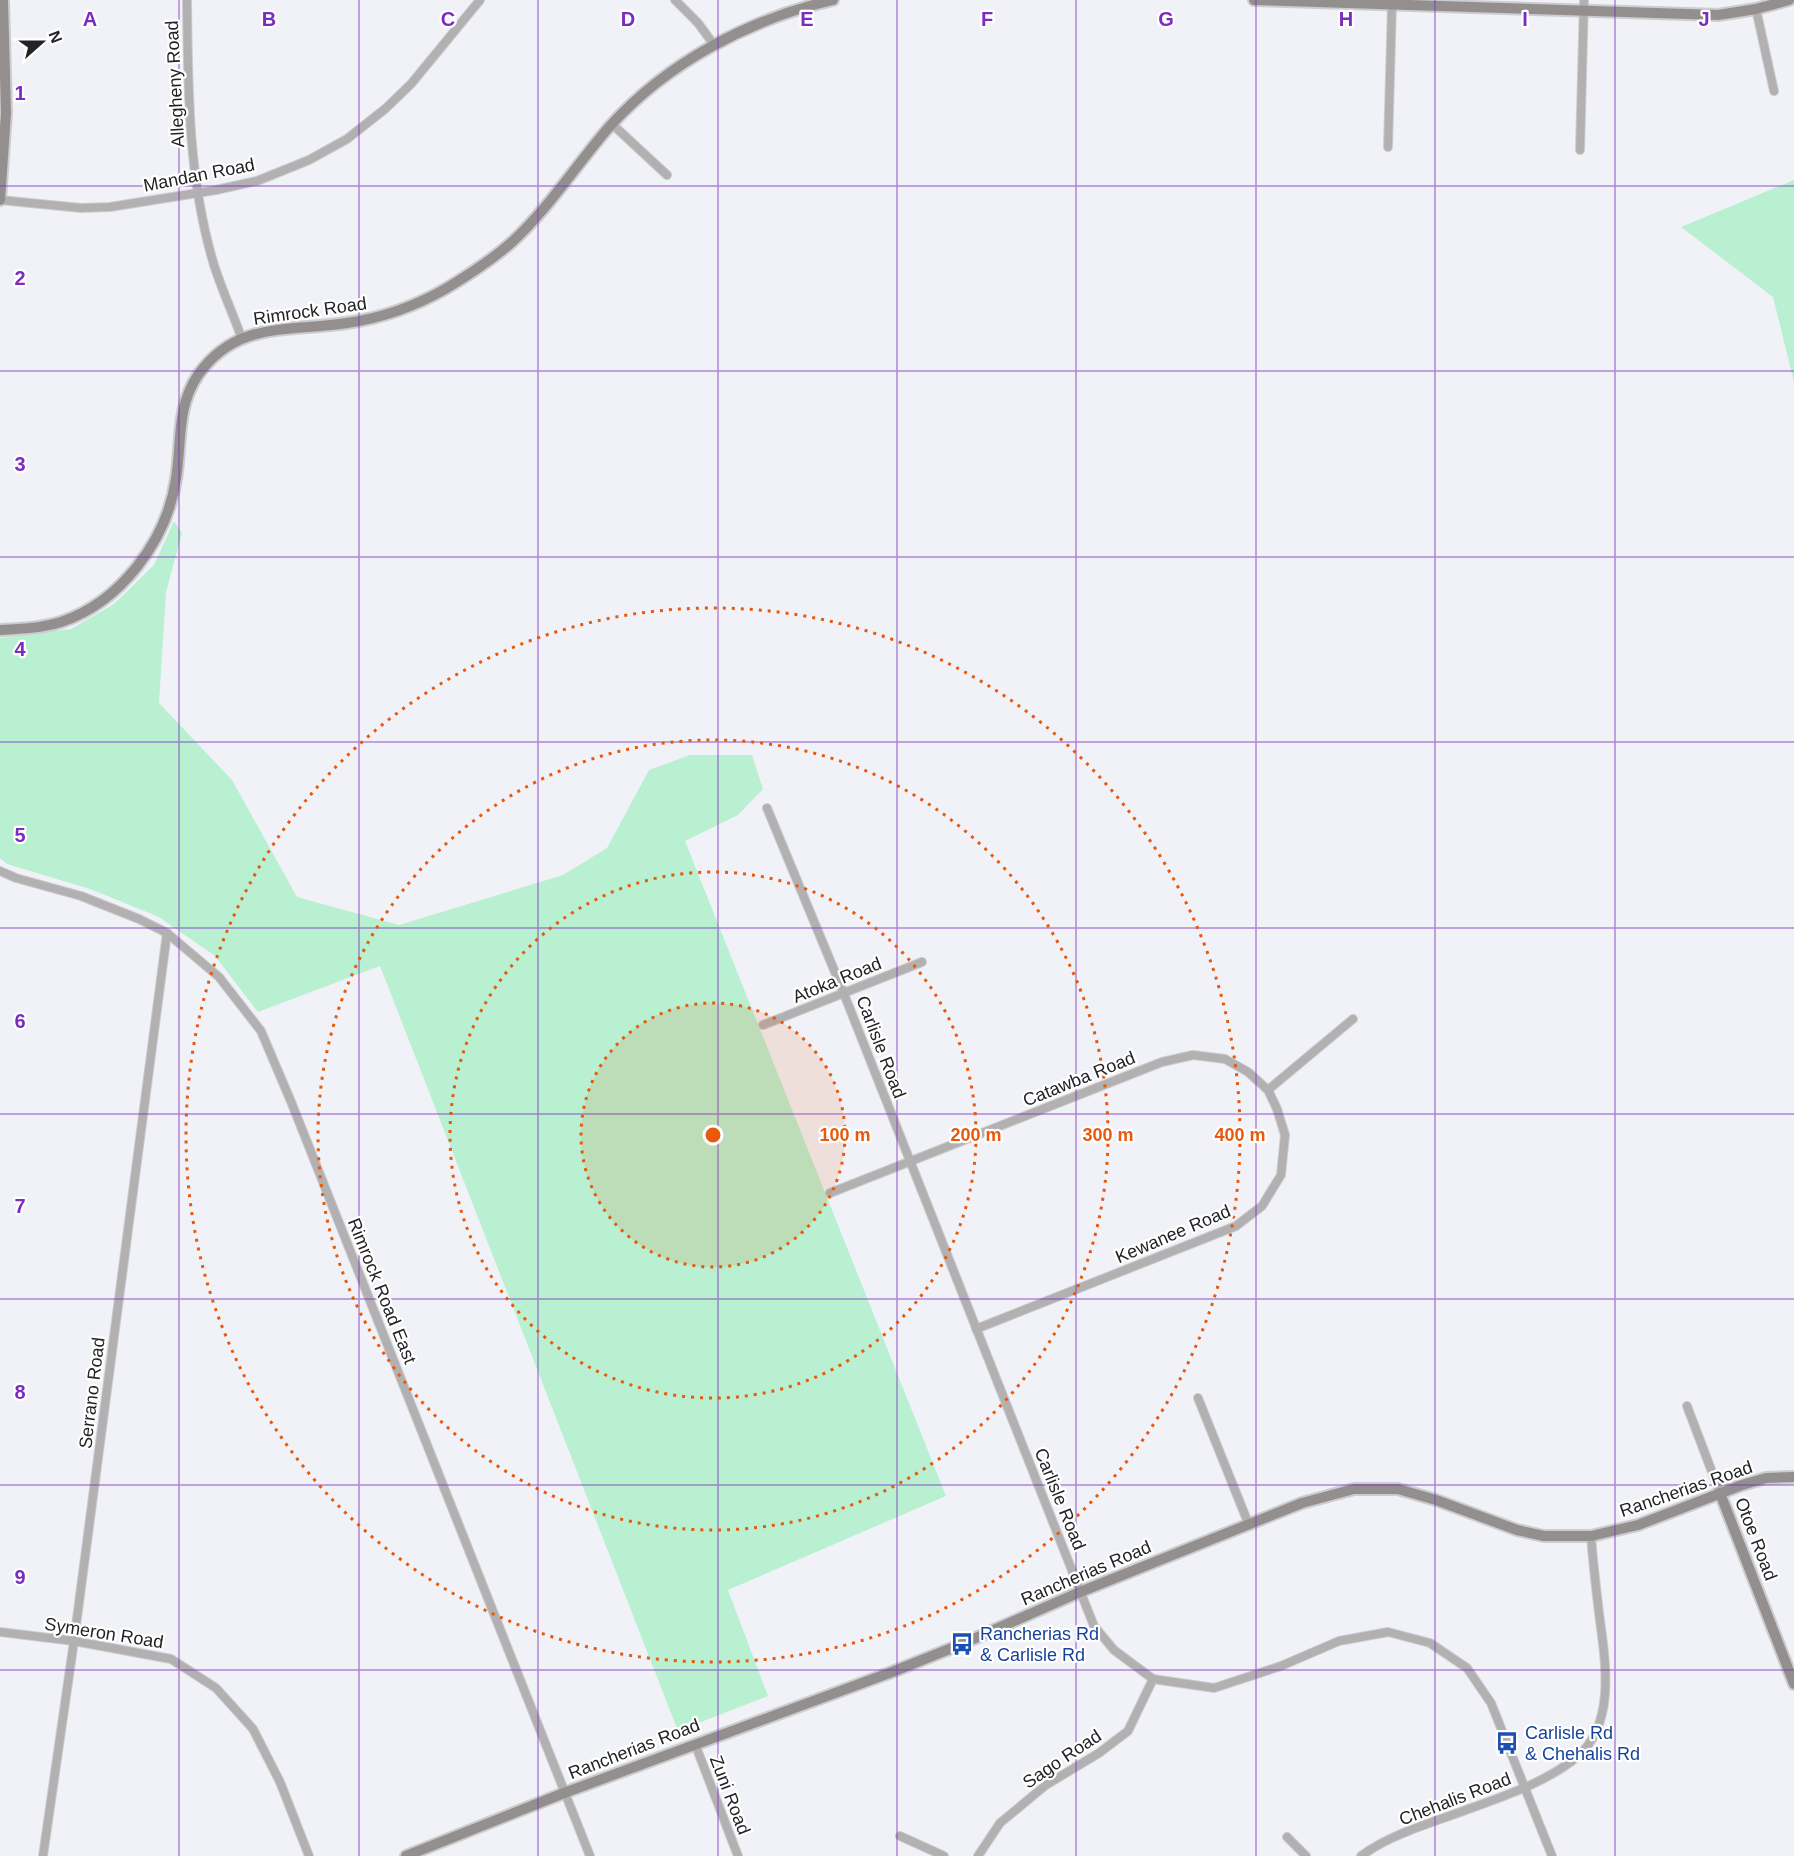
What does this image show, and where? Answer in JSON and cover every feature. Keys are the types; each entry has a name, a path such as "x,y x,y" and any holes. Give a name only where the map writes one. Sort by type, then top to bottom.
{"street":[{"path":"0,200 6,113 3,0"},
{"name":"Allegheny Road","path":"187,0 188,111 198,192 214,264 242,339"},
{"name":"Mandan Road","path":"0,200 81,208 110,207 216,190 256,181 309,160 347,139 385,109 411,84 480,0"},
{"path":"675,0 698,23 714,45"},
{"name":"Rimrock Road","path":"0,630 34,628 61,622 86,611 111,593 148,552 163,527 176,483 180,420 187,398 199,375 227,347 259,332 275,328 345,324 384,316 412,306 444,290 484,265 513,242 612,124 638,98 714,45 758,24 805,7 833,0"},
{"path":"1254,0 1392,4 1583,5 1718,15 1756,9 1789,0"},
{"path":"1388,147 1392,4"},
{"path":"1580,150 1583,5"},
{"path":"1756,9 1774,91"},
{"path":"612,124 667,175"},
{"name":"Carlisle Road","path":"766,808 844,994 1095,1626 1114,1650 1153,1679 1214,1688 1281,1666 1339,1641 1388,1632 1430,1643 1467,1668 1491,1702 1552,1856"},
{"name":"Rimrock Road East","path":"0,871 16,878 81,896 140,919 167,933 219,977 261,1031 297,1115 590,1856"},
{"name":"Serrano Road","path":"43,1856 74,1641 167,933"},
{"name":"Atoka Road","path":"763,1025 922,962"},
{"path":"1268,1090 1353,1019"},
{"name":"Catawba Road","path":"830,1193 1162,1062 1193,1055 1225,1059 1248,1072 1268,1090"},
{"name":"Kewanee Road","path":"976,1329 1236,1226 1262,1206 1281,1175 1285,1135 1268,1090"},
{"path":"1198,1398 1249,1525"},
{"name":"Otoe Road","path":"1687,1406 1794,1684"},
{"name":"Rancherias Road","path":"406,1856 564,1793 922,1660 1080,1592 1327,1495 1354,1489 1398,1489 1436,1500 1517,1530 1544,1536 1591,1536 1638,1525 1766,1478 1794,1477"},
{"name":"Chehalis Road","path":"1361,1856 1398,1836 1525,1788 1559,1770 1579,1755 1599,1725 1606,1671 1591,1536"},
{"name":"Symeron Road","path":"0,1632 74,1641 171,1659 216,1688 253,1729 280,1782 309,1856"},
{"name":"Sago Road","path":"978,1856 1000,1823 1046,1785 1099,1753 1128,1731 1153,1679"},
{"name":"Zuni Road","path":"695,1744 738,1856"},
{"path":"900,1836 944,1856"},
{"path":"1287,1837 1306,1856"}],"green space":[{"path":"1794,180 1794,382 1773,297 1681,227"},
{"path":"174,521 182,533 166,592 159,703 232,780 297,897 399,925 563,875 607,848 649,770 690,755 752,755 763,789 738,815 685,841 946,1496 728,1590 768,1696 678,1731 380,966 258,1012 215,956 159,917 90,889 7,864 0,858 0,638 71,629 114,604 154,565"}],"place":[{"name":"Rancherias Rd & Carlisle Rd","path":"962,1644"},
{"name":"Carlisle Rd & Chehalis Rd","path":"1507,1743"}]}
